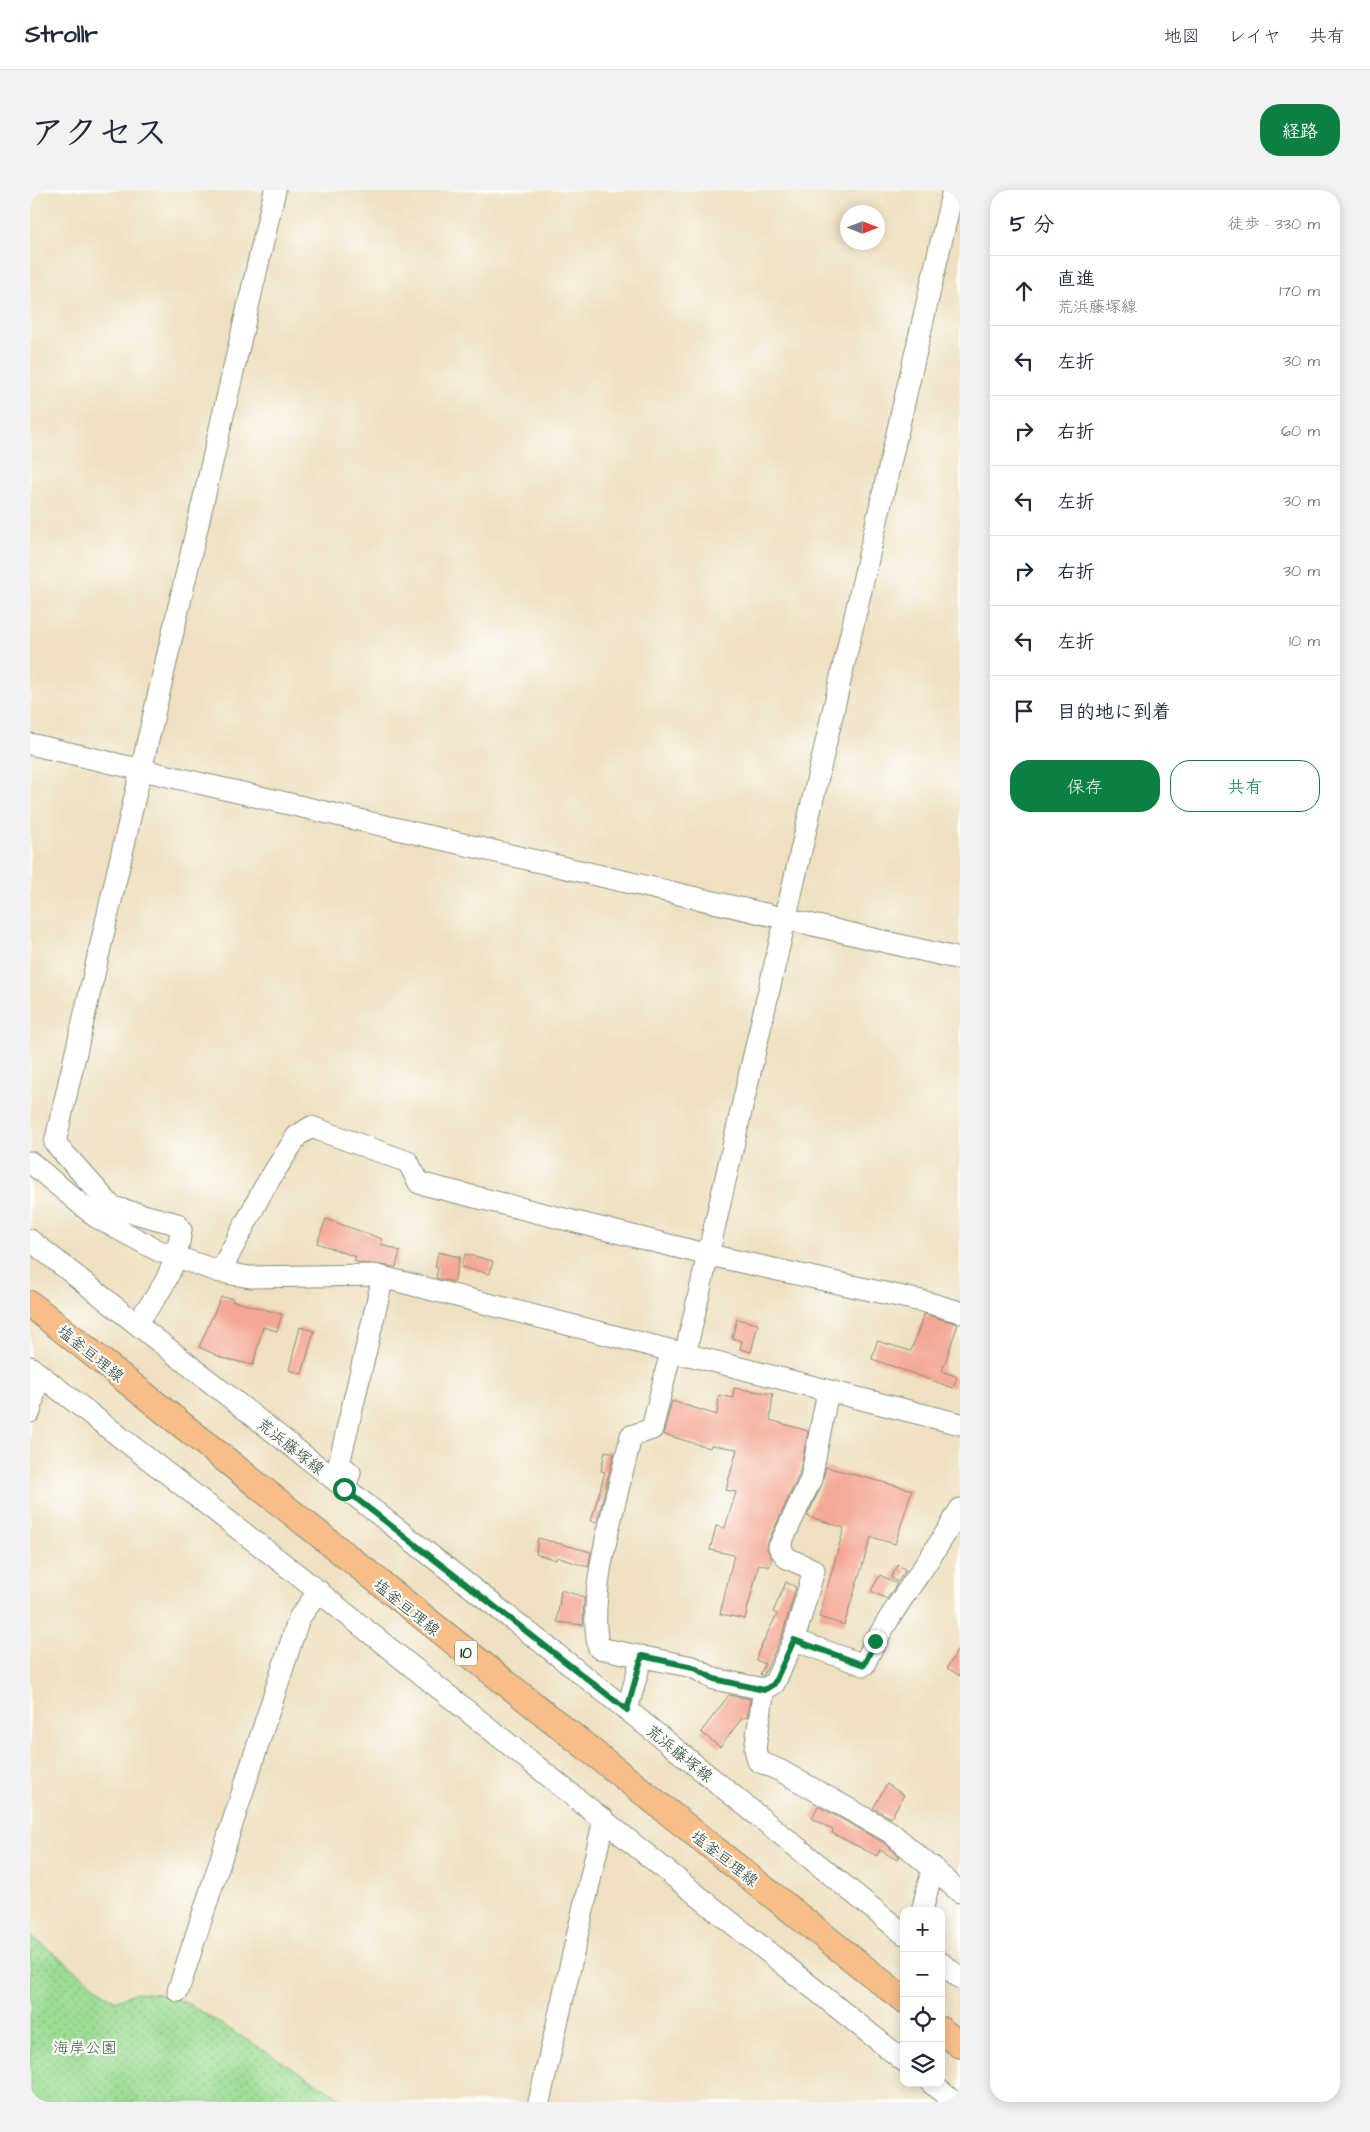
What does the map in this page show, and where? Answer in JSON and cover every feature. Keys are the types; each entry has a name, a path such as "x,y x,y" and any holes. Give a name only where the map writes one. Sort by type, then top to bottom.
{"main road":[{"name":"塩釜亘理線","path":"30,1304 900,1997"},
{"path":"945,2033 960,2045"}],"street":[{"path":"136,1323 161,1290 177,1258 181,1230 177,1224 112,1208 55,1143 143,770 275,190"},
{"path":"828,1391 811,1479 779,1548 787,1558 814,1570 794,1640 774,1684 764,1690 714,1679 693,1667 599,1648 594,1630 603,1557 631,1436 652,1428 709,1255 953,190"},
{"path":"30,744 960,959"},
{"path":"220,1272 264,1188 297,1136 311,1128 408,1162 419,1183 709,1255 926,1302 960,1312"},
{"path":"30,1162 96,1217 157,1250 220,1272 250,1277 374,1275 960,1424"},
{"name":"荒浜藤塚線","path":"30,1240 627,1710 900,1931"},
{"path":"344,1489 350,1473 338,1464 383,1277"},
{"path":"30,1412 34,1371"},
{"path":"34,1371 319,1591 900,2058"},
{"path":"794,1640 864,1665 875,1641 920,1574 960,1509"},
{"path":"178,1991 299,1618 319,1591"},
{"path":"627,1710 642,1656"},
{"path":"764,1690 755,1749 758,1761 781,1771 890,1832 960,1892"},
{"path":"539,2102 604,1819"},
{"path":"923,1907 933,1867"},
{"path":"945,1966 960,1978"},
{"path":"936,2087 954,2102"}],"green space":[{"name":"海岸公園","path":"30,1935 115,2001 136,1992 160,1994 187,2003 348,2102 30,2102"}],"building":[{"path":"326,1219 382,1239 381,1244 400,1251 396,1267 354,1261 356,1257 317,1243"},
{"path":"438,1252 460,1257 454,1282 436,1278 438,1268 435,1267"},
{"path":"465,1254 493,1261 490,1274 461,1267"},
{"path":"221,1297 233,1298 232,1301 282,1314 277,1331 263,1327 253,1365 222,1358 199,1347"},
{"path":"924,1314 958,1324 942,1371 957,1377 953,1388 872,1359 877,1341 911,1351"},
{"path":"737,1319 758,1324 751,1352 740,1349 742,1341 732,1338"},
{"path":"300,1327 314,1331 302,1374 289,1370"},
{"path":"734,1388 773,1394 770,1420 808,1431 799,1475 768,1542 767,1549 772,1559 769,1567 759,1564 745,1619 720,1614 734,1555 710,1550 716,1526 725,1528 736,1492 726,1490 737,1449 711,1445 710,1448 663,1434 672,1401 717,1415 719,1395 733,1398"},
{"path":"605,1451 614,1453 597,1522 591,1521 605,1472 601,1471"},
{"path":"826,1467 912,1490 895,1544 871,1537 844,1625 819,1617 844,1528 807,1516 822,1484"},
{"path":"538,1538 591,1552 588,1567 557,1557 556,1560 536,1554"},
{"path":"898,1565 906,1570 898,1582 891,1578"},
{"path":"880,1575 897,1584 887,1599 871,1591"},
{"path":"786,1582 796,1587 782,1636 763,1676 760,1674 765,1664 756,1660 758,1652 777,1614 773,1612"},
{"path":"561,1590 584,1597 583,1625 557,1622"},
{"path":"960,1646 960,1676 947,1668"},
{"path":"729,1695 750,1699 747,1718 743,1717 720,1747 701,1732"},
{"path":"887,1784 904,1795 891,1818 873,1808"},
{"path":"818,1806 883,1842 899,1856 897,1860 880,1850 877,1856 832,1833 833,1830 812,1818"}],"route":[{"path":"344,1489 627,1710 642,1656 693,1667 714,1679 764,1690 774,1684 794,1640 864,1665 875,1641"}]}
